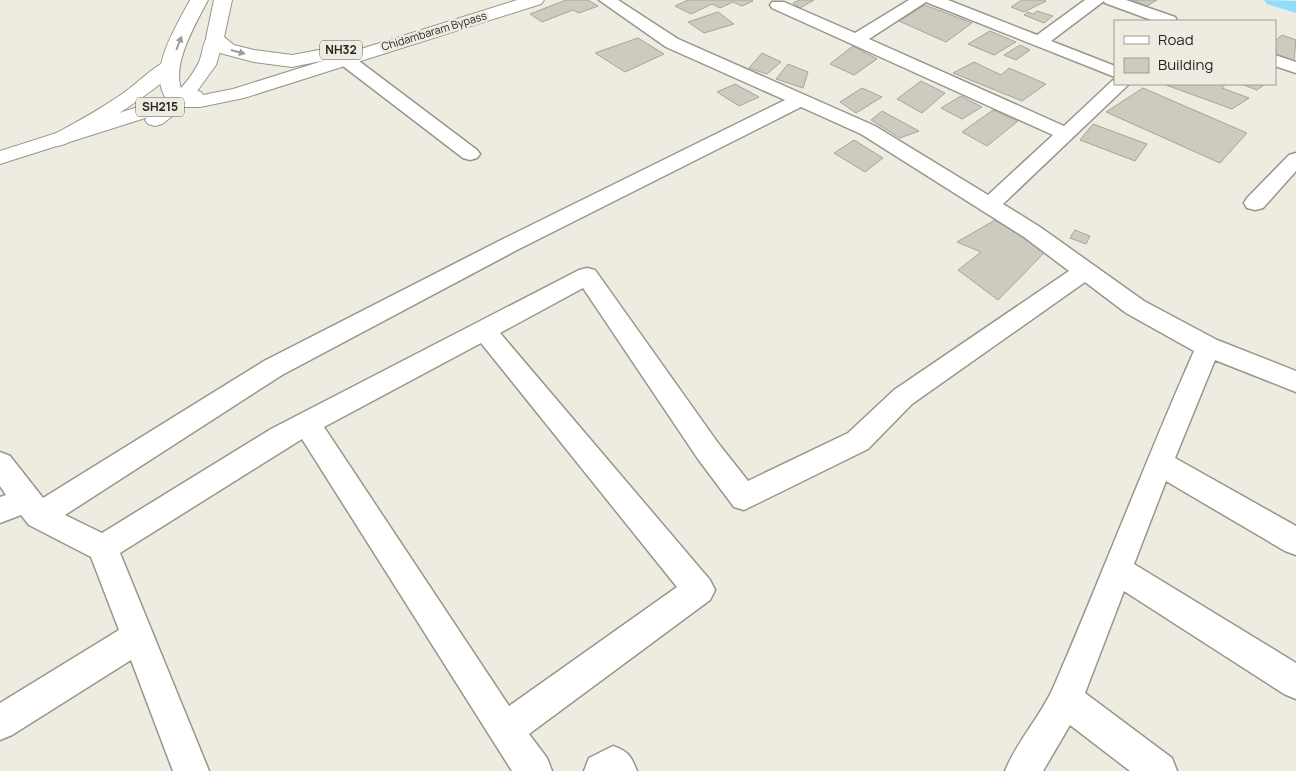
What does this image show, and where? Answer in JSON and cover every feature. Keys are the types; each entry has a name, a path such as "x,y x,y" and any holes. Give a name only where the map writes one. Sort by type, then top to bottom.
{"main road":[{"path":"180,101 172,93 169,80 170,66 184,30 199,0"},
{"path":"155,120 180,101 207,65 223,0"},
{"name":"Chidambaram Bypass","path":"215,38 227,49 254,56 292,61 320,56 505,0"},
{"name":"Chidambaram Bypass","path":"180,101 200,101 237,94 535,0"},
{"name":"SH215","path":"0,158 320,56"},
{"path":"58,140 96,121 124,103 150,85 170,66"},
{"name":"SH215","path":"0,170 237,94"}],"street":[{"path":"607,0 672,43 868,130 1032,232 1135,307 1208,347 1296,382"},
{"path":"856,40 920,0"},
{"path":"933,0 1114,72"},
{"path":"1038,42 1096,0"},
{"path":"1111,0 1166,20"},
{"path":"778,5 1066,134"},
{"path":"345,59 470,154"},
{"path":"1276,60 1296,68"},
{"path":"989,206 1119,85"},
{"path":"22,509 273,368 518,241 801,100"},
{"path":"1255,203 1296,159"},
{"path":"103,548 281,437 587,276 708,451 744,498 777,479 858,441 903,397 1085,270"},
{"path":"484,330 699,590 505,730"},
{"path":"1024,771 1065,700 1159,463 1208,347"},
{"path":"307,423 505,730 534,771"},
{"path":"1159,463 1296,542"},
{"path":"0,464 22,509 103,548 191,771"},
{"path":"1117,570 1296,682"},
{"path":"0,723 138,637"},
{"path":"1065,700 1159,771"},
{"path":"602,771 613,764 619,771"}],"building":[{"path":"566,0 588,0 598,6 579,13 573,10 542,22 530,14"},
{"path":"688,0 753,1 742,6 733,2 720,8 712,4 691,14 675,6"},
{"path":"799,0 814,0 800,8 793,3"},
{"path":"1022,0 1046,1 1024,12 1011,7"},
{"path":"1132,0 1157,0 1147,6"},
{"path":"925,5 972,23 946,42 899,21"},
{"path":"1037,11 1053,16 1044,23 1024,15 1028,12 1033,14"},
{"path":"718,12 734,24 704,33 688,22"},
{"path":"990,31 1016,42 994,55 968,44"},
{"path":"1282,35 1296,40 1294,61 1276,54 1276,40"},
{"path":"638,38 664,54 625,72 595,53"},
{"path":"1020,45 1030,50 1016,60 1004,55"},
{"path":"853,46 877,59 854,75 830,64"},
{"path":"762,53 781,62 767,74 749,68"},
{"path":"974,62 1001,75 1009,68 1046,84 1022,101 953,73"},
{"path":"788,64 808,72 803,88 776,79"},
{"path":"921,81 945,93 922,113 897,99"},
{"path":"735,84 759,97 739,106 717,92"},
{"path":"1166,85 1225,85 1222,88 1249,98 1232,109"},
{"path":"1244,85 1264,85 1257,90"},
{"path":"862,88 882,97 856,113 840,102"},
{"path":"1143,88 1247,133 1220,163 1106,112"},
{"path":"961,96 982,107 962,119 941,108"},
{"path":"993,110 1018,121 987,146 962,132"},
{"path":"882,111 919,131 900,138 871,120"},
{"path":"1093,124 1147,144 1135,161 1080,140"},
{"path":"854,140 883,158 865,172 834,153"},
{"path":"995,220 1046,251 998,300 958,270 981,252 957,242"},
{"path":"1075,230 1090,236 1086,244 1070,238"}],"waterway":[{"path":"1274,0 1296,7"}]}
